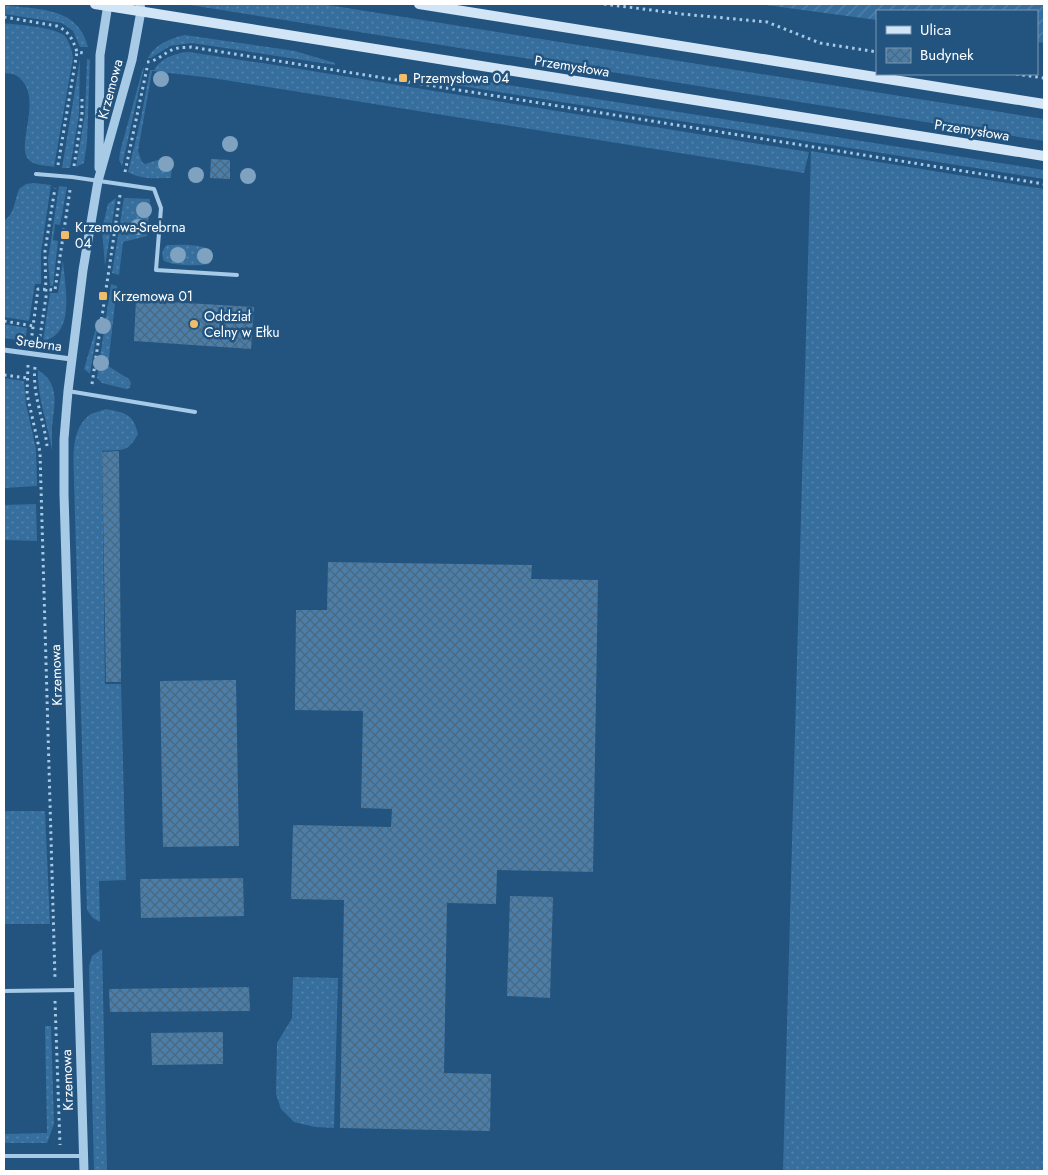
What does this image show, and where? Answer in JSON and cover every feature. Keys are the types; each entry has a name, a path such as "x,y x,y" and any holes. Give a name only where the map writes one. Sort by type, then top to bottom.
{"main road":[{"name":"Przemysłowa","path":"95,4 140,7 1044,156"},
{"path":"419,4 1044,104"}],"street":[{"name":"Krzemowa","path":"98,181 100,55 107,5"},
{"name":"Krzemowa","path":"84,1171 64,494 64,439 83,270 98,181 132,60 140,7"},
{"name":"Srebrna","path":"4,350 72,359"}],"lane":[{"path":"36,174 72,177 154,189 161,208 156,270 237,275"},
{"path":"68,391 195,412"},
{"path":"4,991 78,990"},
{"path":"4,1156 84,1156"}],"path":[{"path":"604,4 767,22 820,43 876,52"},
{"path":"4,17 64,28 70,35 77,52 84,53 84,62"},
{"path":"144,62 154,61 177,48 191,48 1044,184"},
{"path":"90,394 122,184 149,63"},
{"path":"1023,75 1044,78"},
{"path":"4,321 33,326 38,289 55,290 82,114 83,88"},
{"path":"4,375 27,378 28,394 40,452 60,1156"}],"shaded area":[{"path":"184,4 322,4 1044,119 1044,141"},
{"path":"759,4 1044,4 1044,43 1038,42 1038,10 876,10 876,20"},
{"path":"4,5 55,12 66,17 83,34 88,47 80,47 73,31 62,23 4,14"},
{"path":"4,23 54,30 65,36 68,41 73,58 54,167 33,163 25,153 29,113 28,92 19,77 4,73"},
{"path":"185,35 295,51 335,63 335,65 192,43 170,46 148,58 164,42"},
{"path":"189,52 809,152 804,173 212,78 152,71 138,151 142,162 145,164 164,158 172,159 171,178 149,178 133,175 128,172 150,70 154,70 160,62 169,57"},
{"path":"80,59 79,114 70,168 62,168"},
{"path":"87,59 90,60 87,142 84,163 76,167 85,114"},
{"path":"143,68 122,166 119,160 120,152"},
{"path":"477,80 1044,170 1044,179 455,85 456,82"},
{"path":"811,151 1044,189 1044,1171 783,1171"},
{"path":"26,184 51,185 41,252 41,284 35,284 29,321 4,317 4,221 12,211 19,189"},
{"path":"59,186 67,187 60,225 55,224 53,240 58,241 53,286 50,286 48,260"},
{"path":"116,198 105,266 102,229 108,204"},
{"path":"124,198 150,199 147,236 123,242 119,275 112,273"},
{"path":"167,245 198,246 210,251 212,257 209,264 187,265 169,263 164,261 162,256 163,250"},
{"path":"63,261 66,296 64,320 60,329 53,337 43,341 50,293 58,293"},
{"path":"111,284 117,286 108,366 129,379 131,383 130,388 126,389 102,383 97,378"},
{"path":"99,318 90,374 84,369"},
{"path":"4,324 27,328 25,341 4,338"},
{"path":"38,370 50,382 53,388 55,403 52,451 41,401"},
{"path":"4,378 24,381 26,404 36,449 37,486 4,488"},
{"path":"106,409 131,418 138,434 127,448 102,451 105,684 121,684 126,880 99,881 100,922 93,918 87,910 74,446 79,428 84,420 91,414"},
{"path":"36,504 37,541 4,540 4,505"},
{"path":"4,811 45,811 50,924 4,924"},
{"path":"102,949 107,1171 94,1171 89,966 92,956"},
{"path":"293,977 338,978 334,1128 315,1127 294,1122 281,1109 276,1094 277,1043 292,1018"},
{"path":"45,1026 51,1026 54,1124 47,1143 4,1143 4,1134 47,1133"}],"building":[{"path":"211,159 230,160 230,179 210,178"},
{"name":"Oddział Celny w Ełku","path":"136,300 254,307 251,349 134,341"},
{"path":"119,451 121,682 106,682 102,452"},
{"path":"328,562 532,565 531,579 598,580 593,872 497,870 496,904 447,903 444,1073 491,1074 490,1131 340,1128 344,900 291,899 293,825 391,827 392,809 361,808 363,711 295,710 296,610 327,610"},
{"path":"236,680 239,846 163,847 160,681"},
{"path":"243,878 244,916 141,918 140,879"},
{"path":"510,896 553,897 550,998 507,996"},
{"path":"249,987 250,1011 110,1012 109,989"},
{"path":"223,1032 223,1064 152,1065 151,1033"}],"place":[{"name":"Przemysłowa 04","path":"403,78"},
{"name":"Krzemowa-Srebrna 04","path":"65,235"},
{"name":"Krzemowa 01","path":"103,296"},
{"name":"Oddział Celny w Ełku","path":"194,324"}]}
